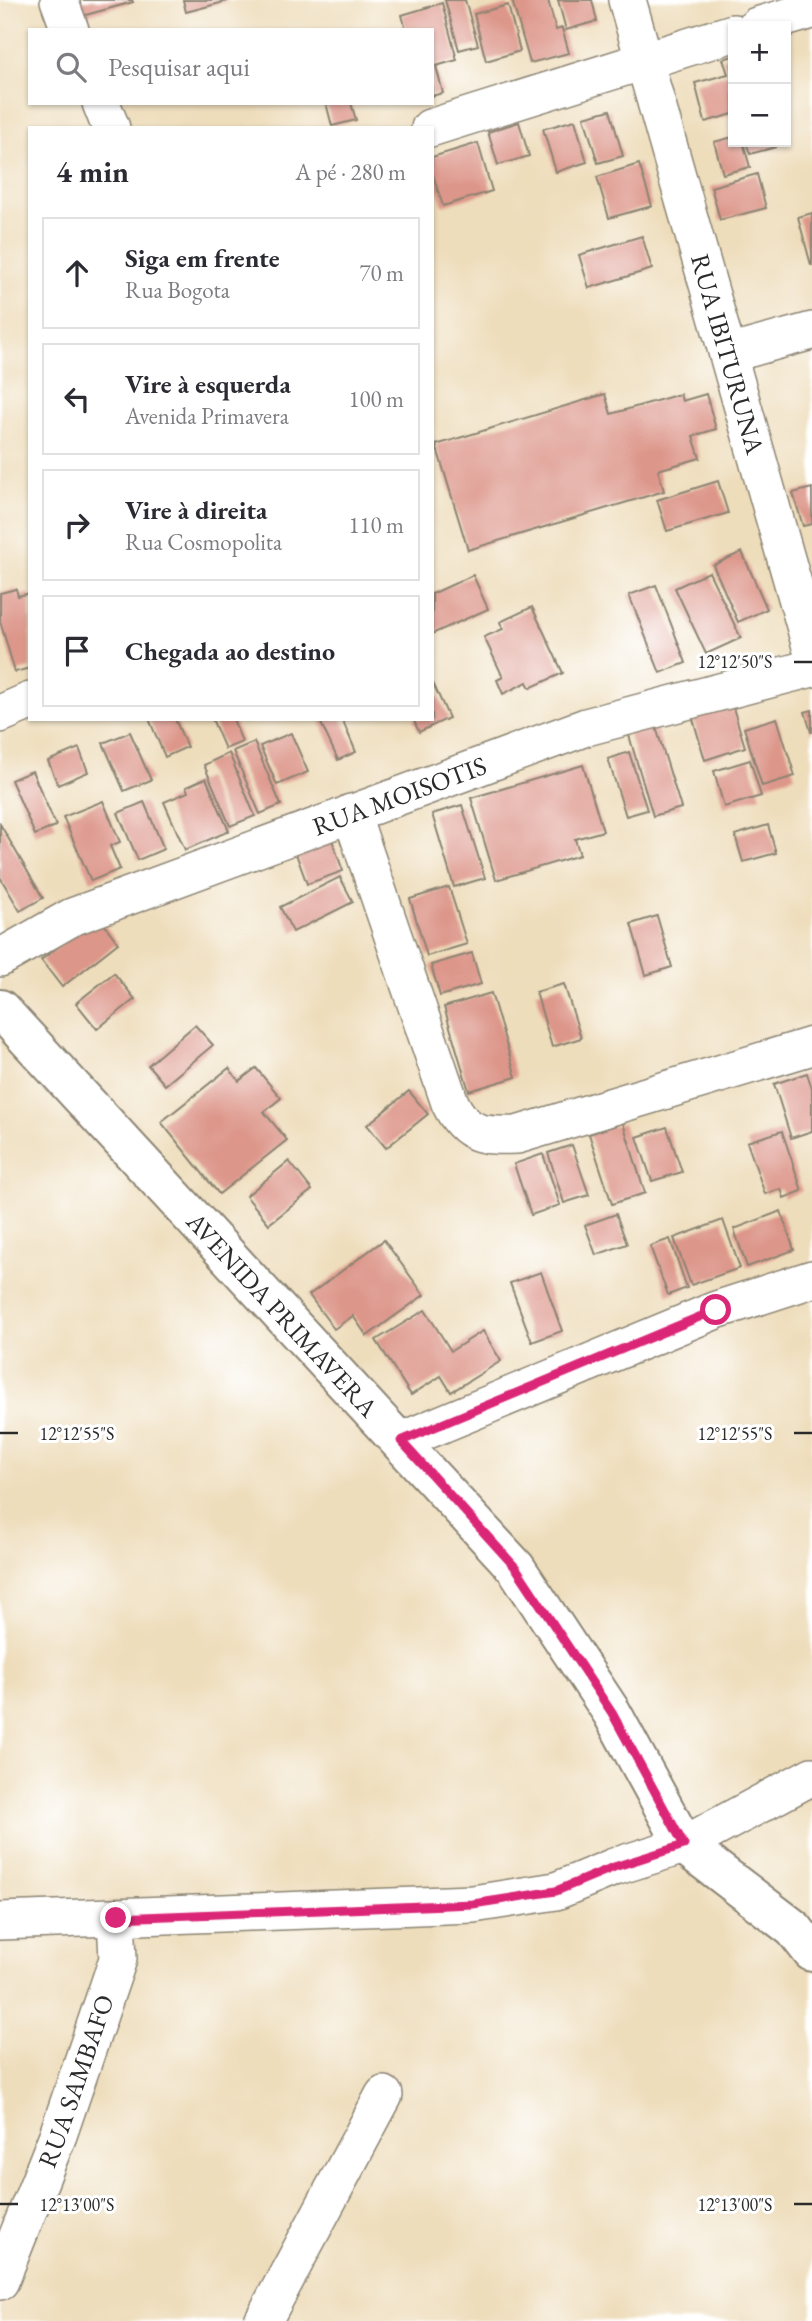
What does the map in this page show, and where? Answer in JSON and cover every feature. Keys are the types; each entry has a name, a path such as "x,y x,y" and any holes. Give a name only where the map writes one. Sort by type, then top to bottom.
{"street":[{"path":"60,0 69,28"},
{"name":"RUA IBITURUNA","path":"627,0 812,650"},
{"path":"774,21 812,10"},
{"path":"434,126 728,34"},
{"path":"102,105 110,126"},
{"path":"728,354 812,331"},
{"name":"RUA MOISOTIS","path":"0,958 72,917 586,727 812,668"},
{"path":"0,714 28,702"},
{"path":"351,813 450,1103 457,1118 471,1130 490,1135 517,1135 812,1045"},
{"name":"AVENIDA PRIMAVERA","path":"0,1009 516,1568 612,1713 684,1845 794,1929 812,1952"},
{"path":"401,1441 716,1310 812,1279"},
{"path":"0,1921 473,1904 556,1891 614,1867 684,1845 812,1776"},
{"name":"RUA SAMBAFO","path":"0,2281 58,2135 118,1959 116,1918"},
{"path":"264,2321 384,2095"}],"building":[{"path":"78,0 132,0 133,2 82,16"},
{"path":"183,0 228,0 228,1 186,12"},
{"path":"445,0 465,0 478,45 459,50"},
{"path":"512,0 548,0 556,30 562,28 569,53 530,63"},
{"path":"558,0 592,0 597,21 566,30"},
{"path":"442,3 457,60 436,66 443,93 434,95 434,28 405,28 402,15"},
{"path":"508,5 520,51 486,61 474,14"},
{"path":"728,58 728,74 723,59"},
{"path":"728,74 728,115 705,122 695,83"},
{"path":"327,105 352,105 356,120 332,126"},
{"path":"610,110 623,156 598,163 584,117"},
{"path":"575,120 587,162 556,172 543,129"},
{"path":"519,122 529,156 498,165 488,132"},
{"path":"728,138 728,147 744,147 750,167 723,174 714,142"},
{"path":"478,143 492,191 443,206 434,178 434,156"},
{"path":"748,147 776,147 750,154"},
{"path":"639,164 652,206 609,218 597,177"},
{"path":"757,174 766,208 720,220 711,187"},
{"path":"812,213 812,265 811,265 798,217"},
{"path":"642,236 652,269 589,288 579,255"},
{"path":"605,394 611,414 680,394 682,401 706,394 716,429 693,436 700,458 658,470 664,491 468,550 436,445"},
{"path":"718,481 728,513 667,531 657,500"},
{"path":"812,488 812,524 803,526 793,493"},
{"path":"742,552 767,609 738,622 713,565"},
{"path":"709,572 741,638 706,654 675,588"},
{"path":"473,575 488,609 434,633 434,593"},
{"path":"656,585 686,663 660,673 629,595"},
{"path":"16,589 18,596 28,594 28,669 15,672 0,621 0,593"},
{"path":"532,607 563,673 530,688 527,682 503,694 497,680 503,677 484,637 503,629 500,622"},
{"path":"434,685 449,718 419,732 414,721 434,721"},
{"path":"731,701 745,747 705,760 691,712"},
{"path":"812,710 812,732 811,732 805,712"},
{"path":"777,718 795,776 762,786 744,728"},
{"path":"150,721 176,721 187,747 165,757"},
{"path":"213,721 234,721 242,742 225,749"},
{"path":"320,721 343,721 356,752 338,760"},
{"path":"655,724 681,808 653,816 628,732"},
{"path":"130,732 151,780 124,791 103,743"},
{"path":"291,733 308,772 277,785 260,746"},
{"path":"254,742 281,805 260,814 233,751"},
{"path":"79,748 88,772 58,785 48,761"},
{"path":"629,752 647,810 626,816 608,759"},
{"path":"229,753 255,816 230,826 204,765"},
{"path":"750,760 761,796 724,807 714,771"},
{"path":"583,765 603,831 575,839 580,855 496,880 471,798"},
{"path":"32,771 56,826 35,835 11,780"},
{"path":"206,778 229,831 185,850 164,802 188,792 186,787"},
{"path":"103,801 120,842 110,846 120,869 91,881 63,817"},
{"path":"144,802 164,849 138,860 118,813"},
{"path":"462,805 485,878 454,887 432,814"},
{"path":"0,824 43,898 20,911 0,877"},
{"path":"768,825 776,853 743,862 735,835"},
{"path":"331,837 343,871 307,884 295,851"},
{"path":"340,877 353,902 293,932 280,907"},
{"path":"449,887 467,944 427,956 410,899"},
{"path":"98,916 118,943 62,987 41,960"},
{"path":"657,916 672,967 646,975 631,924"},
{"path":"472,953 481,984 440,996 431,965"},
{"path":"114,973 135,999 97,1029 76,1003"},
{"path":"564,984 581,1038 552,1047 536,992"},
{"path":"491,993 516,1077 469,1091 444,1007"},
{"path":"195,1025 213,1045 165,1085 148,1065"},
{"path":"229,1068 239,1081 256,1068 281,1098 264,1112 287,1140 219,1194 161,1122"},
{"path":"807,1073 812,1089 812,1131 791,1138 774,1084"},
{"path":"409,1091 428,1114 386,1148 367,1125"},
{"path":"623,1123 645,1193 612,1204 589,1134"},
{"path":"667,1127 682,1172 652,1181 637,1137"},
{"path":"782,1131 802,1191 784,1198 781,1189 765,1194 747,1142"},
{"path":"572,1145 589,1195 564,1203 548,1153"},
{"path":"543,1154 560,1205 531,1215 514,1164"},
{"path":"289,1161 312,1190 269,1224 246,1196"},
{"path":"781,1211 794,1250 747,1267 734,1229"},
{"path":"616,1214 627,1244 596,1255 585,1225"},
{"path":"723,1220 740,1268 691,1285 674,1238"},
{"path":"670,1239 687,1288 668,1295 650,1246"},
{"path":"384,1240 424,1295 367,1336 353,1316 334,1329 309,1295"},
{"path":"541,1272 562,1331 532,1342 510,1283"},
{"path":"425,1310 451,1351 483,1331 501,1361 451,1392 441,1376 411,1395 376,1340"}],"route":[{"path":"116,1918 473,1904 556,1891 614,1867 684,1845 612,1713 516,1568 401,1441 716,1310"}]}
